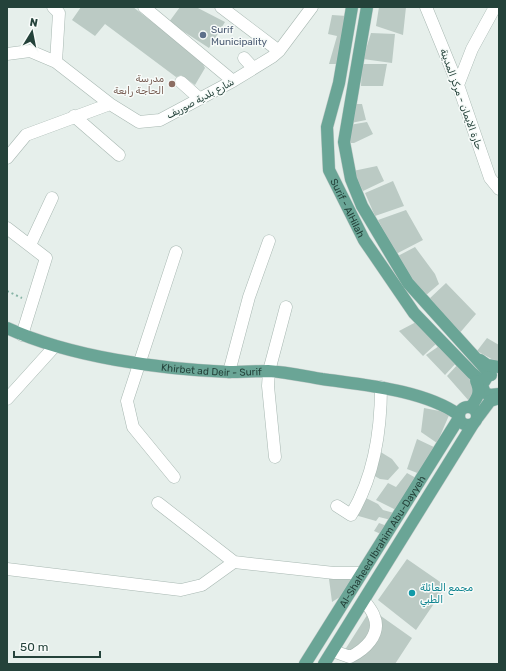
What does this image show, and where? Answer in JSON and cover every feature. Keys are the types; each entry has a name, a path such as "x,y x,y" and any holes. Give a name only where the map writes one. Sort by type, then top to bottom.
{"main road":[{"name":"Surif - AlHilah","path":"367,7 344,142 351,178 362,206 408,283 476,357 487,364 493,385"},
{"name":"Surif - AlHilah","path":"349,8 339,84 327,127 329,170 364,240 390,279 414,313 472,373"},
{"name":"Khirbet ad Deir - Surif","path":"7,328 22,335 55,346 139,364 229,372 269,371 381,387 419,397 447,401 469,414"},
{"path":"469,414 490,401 493,385 472,373"},
{"path":"469,414 480,391 472,373"},
{"name":"Al-Shaheed Ibrahim Abu-Dayyeh","path":"305,664 362,573 469,414"},
{"name":"Al-Shaheed Ibrahim Abu-Dayyeh","path":"324,664 364,600 469,414"}],"street":[{"path":"53,7 59,13 56,62"},
{"path":"144,7 233,81"},
{"path":"221,7 279,50"},
{"name":"شارع بلدية صوريف","path":"7,54 30,51 56,62 110,104 140,122 160,120 233,81 272,57 312,7"},
{"name":"حارة الايمان - مركز المدينة","path":"426,7 458,85 490,178 499,189"},
{"path":"458,85 472,49 496,7"},
{"path":"244,58 253,68"},
{"path":"181,82 200,98"},
{"path":"7,158 26,135 74,116 110,104"},
{"path":"74,116 119,155"},
{"path":"30,245 52,198"},
{"path":"7,228 46,258 22,335"},
{"path":"229,372 249,297 269,241"},
{"path":"174,477 133,427 127,401 176,252"},
{"path":"275,456 268,386 269,371 286,307"},
{"path":"7,399 55,346"},
{"path":"337,506 351,515 359,502 377,446 381,387"},
{"path":"158,503 234,562 334,573 362,573"},
{"path":"7,569 181,590 202,585 234,562"},
{"path":"333,650 350,657 359,652 371,640 374,629 374,616 364,600"}],"path":[{"path":"7,291 32,302"}],"building":[{"path":"81,7 133,7 201,60 205,68 195,85 181,75 176,77 105,24 95,36 72,20"},
{"name":"Surif Municipality","path":"180,7 196,7 225,22 209,48 169,22"},
{"path":"379,7 406,7 403,35 376,26"},
{"path":"332,15 347,16 341,64 329,64 337,36 328,34"},
{"path":"371,33 395,34 392,63 363,59"},
{"path":"362,64 387,64 383,86 361,86"},
{"path":"353,104 362,104 366,120 351,123"},
{"path":"367,122 373,134 354,143 349,143 349,125"},
{"path":"377,166 384,181 363,191 353,171"},
{"path":"393,181 404,206 375,216 365,193"},
{"path":"406,210 423,240 396,254 378,220"},
{"path":"415,247 435,274 439,284 425,296 396,257"},
{"path":"446,283 476,314 458,335 428,300"},
{"path":"418,321 437,343 423,356 399,331"},
{"path":"487,338 499,345 499,363 477,351"},
{"path":"442,344 458,361 445,375 426,355"},
{"path":"459,363 477,387 469,401 447,376"},
{"path":"424,408 450,413 437,443 421,432"},
{"path":"417,439 436,448 420,474 407,469"},
{"path":"379,451 392,459 399,468 388,480 380,479 371,474"},
{"path":"407,473 416,478 398,511 376,500 388,483 396,487"},
{"path":"364,497 378,504 383,510 394,513 391,520 379,517 376,521 355,515"},
{"path":"379,523 387,526 381,534 374,531"},
{"name":"مجمع العائلة الطبي","path":"407,559 446,586 416,630 378,600"},
{"path":"352,578 343,595 332,602 329,579"},
{"path":"371,609 412,638 395,664 350,664 341,656"}],"place":[{"name":"Surif Municipality","path":"203,35"},
{"name":"مدرسة الحاجة رابعة","path":"172,84"},
{"name":"مجمع العائلة الطبي","path":"412,593"}]}
